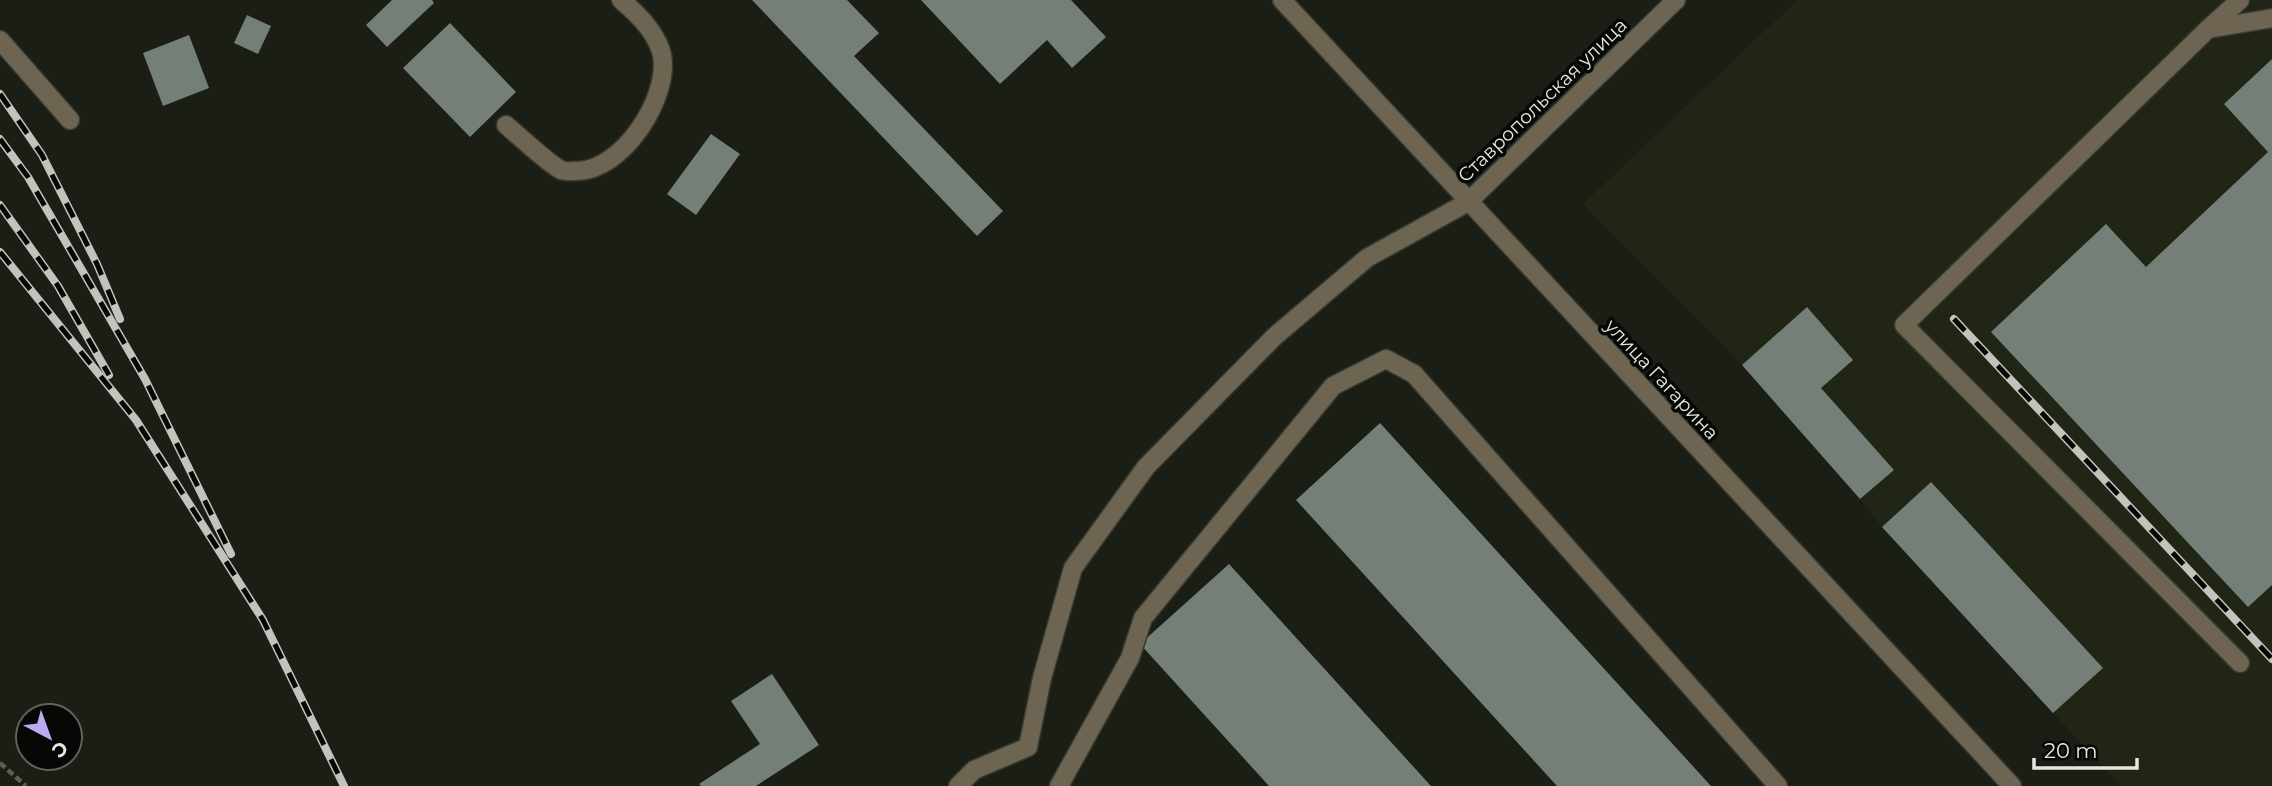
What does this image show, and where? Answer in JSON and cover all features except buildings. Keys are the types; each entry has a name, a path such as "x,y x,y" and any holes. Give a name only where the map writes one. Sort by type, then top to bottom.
{"street":[{"path":"506,125 561,170 581,171 606,163 634,137 652,105 663,72 661,53 650,31 621,0"},
{"name":"улица Гагарина","path":"1282,0 2012,786"},
{"name":"Ставропольская улица","path":"958,786 974,770 1028,747 1042,678 1073,568 1146,467 1274,337 1367,258 1468,202 1676,0"},
{"path":"2240,0 1903,325 2240,663"},
{"path":"2208,29 2272,18"},
{"path":"0,40 70,120"},
{"path":"1059,786 1130,658 1143,618 1333,386 1386,359 1414,374 1778,786"}],"path":[{"path":"0,764 26,786"}],"shaded area":[{"path":"1797,0 2272,0 2272,786 2121,786 1882,527 1742,365 1583,204"}],"railway":[{"path":"0,94 42,155 97,264 120,319"},
{"path":"0,139 28,177 145,379 231,554"},
{"path":"0,205 58,286 109,375"},
{"path":"0,252 136,420 263,620 344,786"},
{"path":"1954,319 2272,659"}]}
